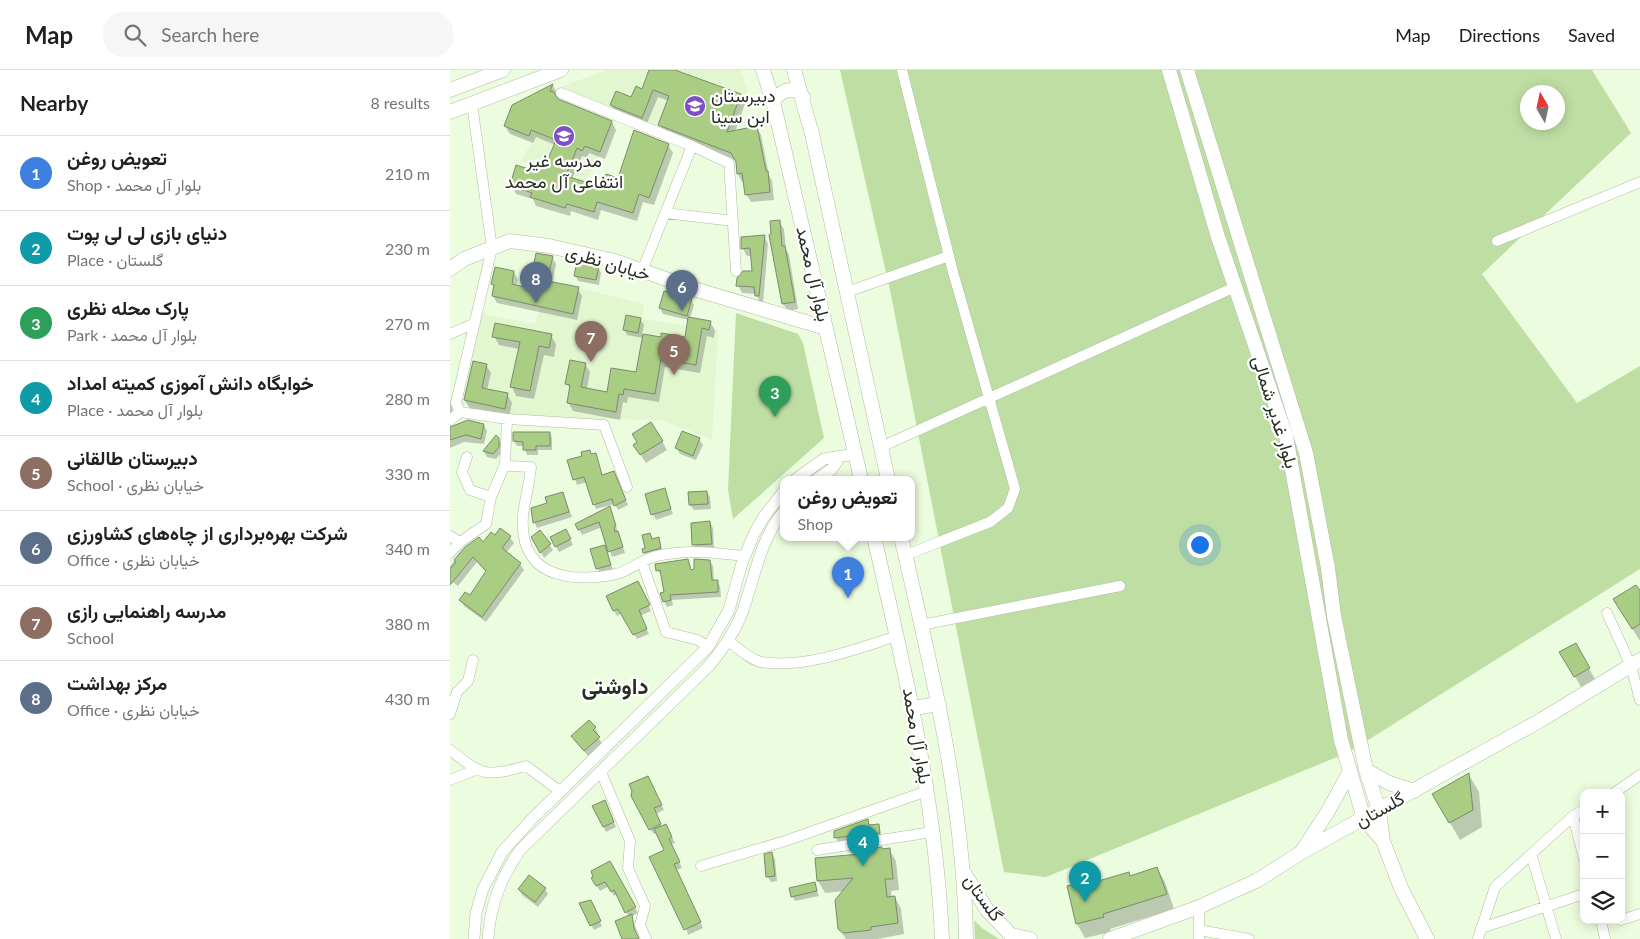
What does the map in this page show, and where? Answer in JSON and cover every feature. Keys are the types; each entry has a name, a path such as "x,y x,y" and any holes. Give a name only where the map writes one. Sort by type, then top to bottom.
{"main road":[{"path":"450,90 503,70"},
{"path":"450,112 561,70"},
{"name":"بلوار آل محمد","path":"763,70 773,101 859,476"},
{"name":"بلوار آل محمد","path":"794,70 803,97 887,476"},
{"name":"بلوار غدیر شمالی","path":"1169,70 1218,237 1286,436 1341,740 1349,773 1364,819"},
{"name":"بلوار غدیر شمالی","path":"1187,70 1306,453 1327,559 1334,616 1366,770 1380,810 1384,842"},
{"path":"773,101 782,92 790,90 800,92 803,97"},
{"name":"خیابان نظری","path":"450,269 464,259 510,241 549,246 614,261 694,289 826,328"},
{"name":"بلوار آل محمد","path":"875,541 914,708 928,791 940,889 942,939"},
{"name":"بلوار آل محمد","path":"902,541 939,704 955,800 966,939"},
{"name":"گلستان","path":"1110,939 1200,907 1258,880 1302,852 1414,791 1635,663"},
{"path":"914,708 939,704"},
{"path":"1366,770 1389,783 1414,791"},
{"path":"1302,852 1327,814 1349,773"},
{"path":"1364,819 1384,842 1402,888 1427,939"},
{"name":"گلستان","path":"962,870 987,910 1011,935 1030,939"}],"street":[{"path":"902,70 987,398 1015,489 1008,508 990,522 906,555"},
{"path":"561,93 729,163 736,271"},
{"path":"460,412 456,403 492,248 472,104"},
{"path":"642,271 692,146"},
{"path":"1497,241 1640,182"},
{"path":"665,213 733,221"},
{"path":"847,292 949,256"},
{"path":"881,447 1235,287"},
{"path":"450,334 475,323"},
{"path":"450,420 460,412 507,419 604,425 627,488"},
{"path":"450,553 460,542 486,524 491,497 505,466 507,419"},
{"path":"800,476 824,459 855,454"},
{"path":"467,457 462,472 470,490 491,497"},
{"path":"822,476 832,470 840,457"},
{"path":"505,466 531,467 530,488 523,510 525,542 534,558 546,569 561,576 581,578 616,574 649,558 679,552 745,556"},
{"path":"474,939 479,901 494,864 510,841 708,647 729,610 745,556 763,518 780,496"},
{"path":"488,939 490,916 496,893 520,850 708,668 728,641 741,615 759,555 780,517"},
{"path":"450,536 460,542"},
{"path":"642,562 666,632 698,640 708,647"},
{"path":"921,625 1120,586"},
{"path":"1607,613 1635,663 1640,700"},
{"path":"728,641 759,662 796,662 837,654 897,636"},
{"path":"450,714 457,692 468,681 473,660"},
{"path":"450,750 475,770 497,774 526,766 561,792"},
{"path":"450,780 475,770"},
{"path":"601,772 630,842 628,868 645,906 640,925 646,939"},
{"path":"1620,789 1640,775"},
{"path":"701,866 785,840 928,791"},
{"path":"1478,939 1495,887 1573,816 1580,812"},
{"path":"1573,816 1580,843"},
{"path":"817,850 932,832"},
{"path":"1531,854 1556,939"},
{"path":"1481,928 1580,895"},
{"path":"1200,907 1199,934 1249,939"},
{"path":"1625,918 1640,914"},
{"path":"1602,924 1605,939"}],"shaded area":[{"name":"دبیرستان ابن سینا","path":"607,70 741,70 747,91 724,153 561,87"},
{"path":"840,70 1592,70 1631,133 1482,274 1577,403 1640,366 1640,569 1349,752 1046,877 1004,872 890,290"},
{"name":"مدرسه غیر انتفاعی آل محمد","path":"546,92 615,120 587,181 520,161 533,141 506,131 515,106"},
{"path":"560,284 644,304 642,319 718,331 712,439 660,420 526,417 459,403 479,313 535,324 540,307 555,310"},
{"path":"736,313 798,334 803,343 824,438 733,519 728,490"},
{"path":"974,920 982,928 999,939 975,939"}],"building":[{"name":"دبیرستان ابن سینا","path":"649,70 675,70 741,94 727,132 757,126 766,171 768,171 770,192 745,195 742,173 737,174 736,162 731,153 658,125 669,96 653,90 642,118 610,105 616,91 631,97 636,86 642,89"},
{"path":"553,84 550,91 554,92 558,99 612,121 600,152 585,146 582,151 577,148 566,176 602,187 606,174 618,178 634,130 669,144 649,198 639,194 633,213 597,202 594,212 567,204 565,208 530,197 532,193 510,185 516,165 539,172 540,167 544,169 556,140 531,130 529,136 504,126 512,105"},
{"path":"780,220 782,246 785,246 795,302 782,304 769,235 771,234 770,221"},
{"path":"765,235 759,296 755,296 754,287 736,286 737,278 743,271 752,271 750,248 741,249 741,237"},
{"path":"536,253 553,256 547,281 579,287 573,314 492,296 494,285 491,284 495,267 514,271 512,284 529,288"},
{"path":"577,261 599,266 596,280 574,276"},
{"path":"664,291 692,298 687,316 659,308"},
{"path":"626,315 641,318 638,333 623,330"},
{"path":"688,317 711,321 709,330 702,328 696,365 661,359 655,394 624,389 623,395 619,394 616,412 567,403 570,385 565,384 570,360 586,363 581,387 607,392 611,368 636,372 643,334 661,337 661,333 685,337"},
{"path":"495,323 552,334 549,348 539,346 530,391 510,387 520,342 492,337"},
{"path":"473,361 487,364 482,388 508,393 505,409 464,400"},
{"path":"468,420 484,424 481,439 466,435 450,440 450,427"},
{"path":"651,422 663,441 640,455 633,445 637,442 632,434"},
{"path":"682,431 700,438 693,456 675,448"},
{"path":"513,432 550,432 550,446 536,446 536,450 523,450 523,442 513,441"},
{"path":"496,435 499,438 499,447 493,454 483,451"},
{"path":"590,450 591,454 596,453 602,475 614,471 626,500 614,506 612,499 593,505 584,477 573,480 567,460 582,456 581,452"},
{"path":"665,488 671,509 651,515 645,494"},
{"path":"707,491 708,504 689,505 688,492"},
{"path":"563,492 569,512 533,523 531,508 547,503 545,497"},
{"path":"610,506 616,526 614,527 615,532 618,531 623,547 608,552 599,522 578,530 575,524"},
{"path":"710,521 712,544 692,545 691,523"},
{"path":"500,528 511,536 502,548 521,563 482,617 459,600 465,592 470,595 486,571 473,557 450,585 450,569 456,562 454,560 465,547 479,537 483,542 491,532 495,535"},
{"path":"566,529 571,539 555,547 550,537"},
{"path":"540,530 551,544 540,553 531,537"},
{"path":"650,533 652,539 659,537 661,548 643,553 642,549 645,548 642,535"},
{"path":"605,545 611,565 596,569 590,549"},
{"path":"688,559 691,570 694,569 694,559 710,560 712,580 718,580 718,592 670,595 671,600 663,602 660,593 664,592 660,570 656,571 655,564"},
{"path":"638,581 650,605 639,610 647,629 633,635 618,609 613,611 606,596"},
{"path":"1636,585 1640,590 1640,624 1632,629 1613,599"},
{"path":"1576,643 1590,668 1574,677 1559,652"},
{"path":"589,720 596,727 593,730 600,737 584,751 571,736"},
{"path":"1469,773 1473,810 1449,823 1432,794"},
{"path":"648,776 662,805 654,808 661,824 649,830 631,796 632,791 629,784"},
{"path":"605,800 614,822 603,827 592,806"},
{"path":"868,819 869,825 879,824 880,833 834,838 834,831"},
{"path":"666,824 672,837 669,839 680,862 674,864 701,922 684,930 649,857 664,850 654,829"},
{"path":"882,847 882,849 890,848 893,879 885,879 887,897 895,896 898,923 871,927 871,930 843,933 838,929 835,900 853,878 817,881 815,858 872,853 872,848"},
{"path":"772,852 775,876 766,877 764,854"},
{"path":"610,861 636,907 625,913 614,890 611,892 605,882 596,886 591,878 593,877 591,871"},
{"path":"1157,867 1167,894 1103,914 1104,917 1076,924 1067,886 1095,879 1095,882 1129,872 1130,876"},
{"path":"529,875 546,888 535,902 518,889"},
{"path":"815,882 817,891 791,897 789,888"},
{"path":"591,900 601,921 590,926 579,903"},
{"path":"632,914 634,928 639,939 622,939 615,921"}],"place":[{"name":"دبیرستان ابن سینا","path":"695,106"},
{"name":"مدرسه غیر انتفاعی آل محمد","path":"564,136"},
{"name":"مرکز بهداشت","path":"536,303"},
{"name":"شرکت بهره‌برداری از چاه‌های کشاورزی","path":"682,311"},
{"name":"مدرسه راهنمایی رازی","path":"591,362"},
{"name":"دبیرستان طالقانی","path":"674,375"},
{"name":"پارک محله نظری","path":"775,417"},
{"name":"تعویض روغن","path":"848,598"},
{"name":"خوابگاه دانش آموزی کمیته امداد","path":"863,866"},
{"name":"دنیای بازی لی لی پوت","path":"1085,902"}],"district":[{"name":"داوشتی","path":"615,686"}]}
